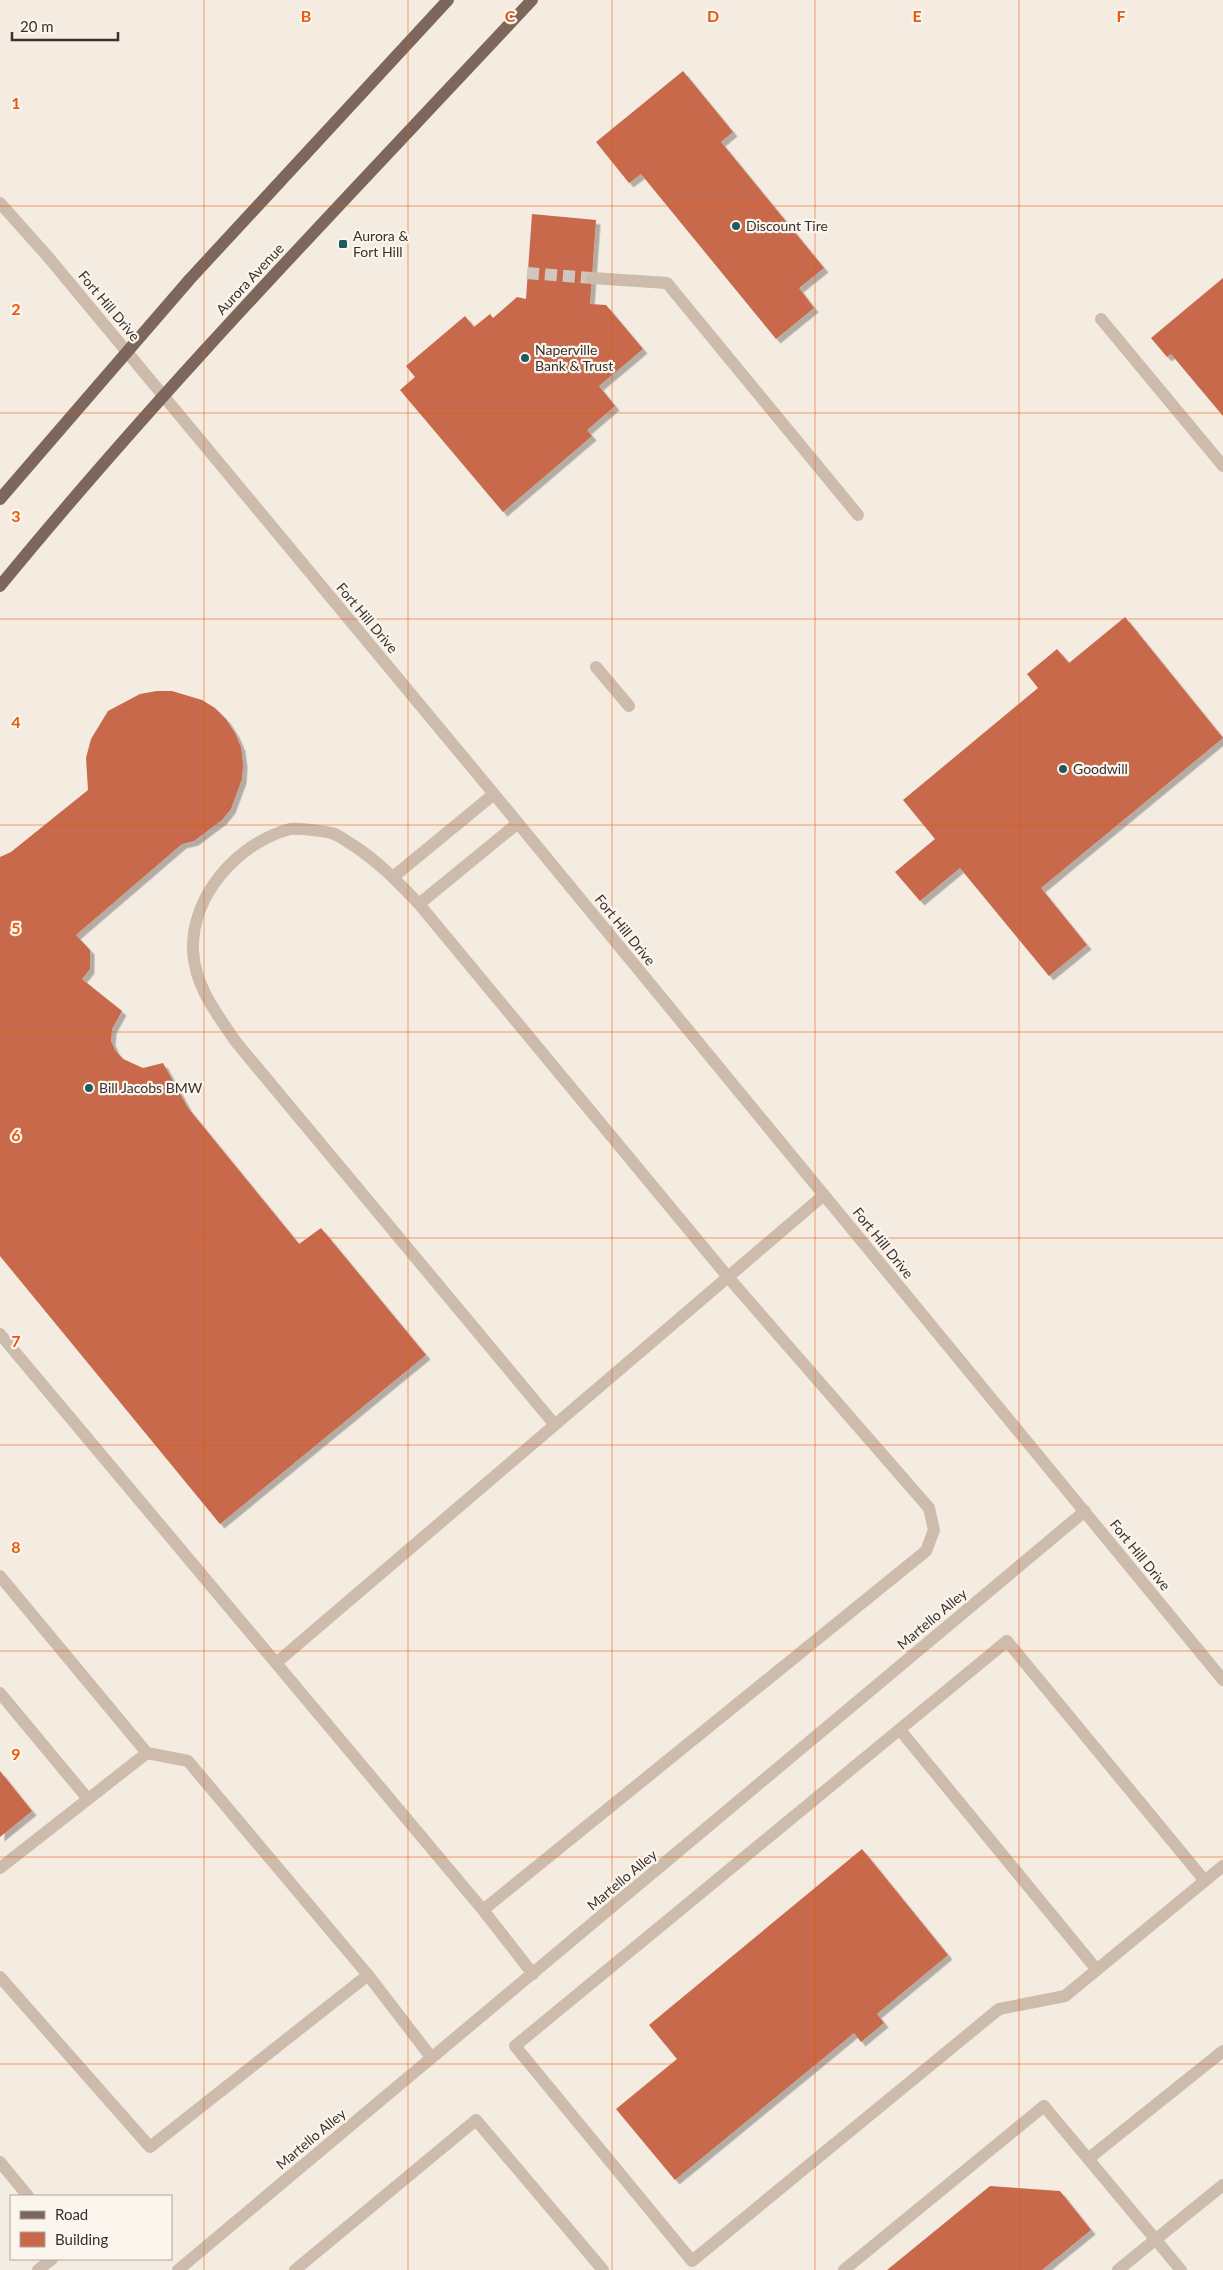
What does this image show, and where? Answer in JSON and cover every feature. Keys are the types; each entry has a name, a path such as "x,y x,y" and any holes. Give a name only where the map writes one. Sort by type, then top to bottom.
{"main road":[{"path":"0,499 190,280 448,0"},
{"name":"Aurora Avenue","path":"0,586 70,501 163,396 532,0"}],"street":[{"name":"Fort Hill Drive","path":"0,203 49,258 494,794 1223,1680"},
{"path":"592,278 667,283 858,515"},
{"path":"1101,319 1223,466"},
{"path":"596,667 629,706"},
{"path":"393,877 494,794"},
{"path":"419,904 518,823"},
{"path":"483,1910 926,1551 934,1530 929,1508 728,1277 419,904 393,877 370,856 333,833 292,829 253,844 218,876 197,918 193,952 203,994 236,1042 555,1425"},
{"path":"276,1663 824,1195"},
{"path":"0,1334 483,1910 534,1974"},
{"name":"Martello Alley","path":"178,2270 1085,1511"},
{"path":"0,1576 147,1753 188,1760 368,1976 432,2057"},
{"path":"1205,1881 1007,1641 515,2046 688,2266 999,2010 1066,1996 1097,1970 1205,1881 1223,1866"},
{"path":"0,1693 88,1799"},
{"path":"900,1730 1097,1970"},
{"path":"0,1868 147,1753"},
{"path":"0,1978 150,2147 368,1976"},
{"path":"1088,2159 1223,2051"},
{"path":"844,2270 1044,2106 1182,2270"},
{"path":"295,2270 476,2120 603,2270"},
{"path":"0,2162 27,2195"},
{"path":"1118,2270 1223,2185"},
{"path":"38,2270 51,2260"}],"building":[{"name":"Discount Tire","path":"683,71 733,132 721,142 824,268 799,288 814,308 776,339 641,174 629,183 596,142"},
{"name":"Naperville Bank & Trust","path":"532,214 596,220 590,304 606,305 643,349 599,386 615,406 587,430 592,436 503,512 400,390 415,377 406,366 465,316 474,327 490,314 493,318 517,297 526,299"},
{"path":"1223,278 1223,416 1171,354 1167,357 1151,338"},
{"name":"Goodwill","path":"1125,617 1223,738 1041,888 1087,945 1049,976 960,868 920,901 895,872 935,839 903,800 1038,688 1027,674 1057,649 1069,663"},
{"name":"Bill Jacobs BMW","path":"172,691 202,700 215,708 226,719 241,747 242,779 231,809 222,820 194,841 182,844 76,935 90,950 90,969 82,979 122,1011 112,1029 111,1041 115,1050 123,1059 143,1068 163,1063 188,1108 299,1244 321,1228 426,1355 220,1524 0,1256 0,857 11,852 88,790 86,758 91,739 108,711 140,694"},
{"path":"0,1771 32,1811 0,1837"},
{"path":"862,1849 948,1955 877,2014 884,2023 861,2042 854,2033 675,2180 616,2109 677,2059 649,2025"},
{"path":"990,2186 1060,2191 1091,2230 1042,2270 887,2270"}],"tunnel":[{"path":"527,273 592,278"}],"place":[{"name":"Discount Tire","path":"736,226"},
{"name":"Aurora & Fort Hill","path":"343,244"},
{"name":"Naperville Bank & Trust","path":"525,358"},
{"name":"Goodwill","path":"1063,769"},
{"name":"Bill Jacobs BMW","path":"89,1088"}]}
